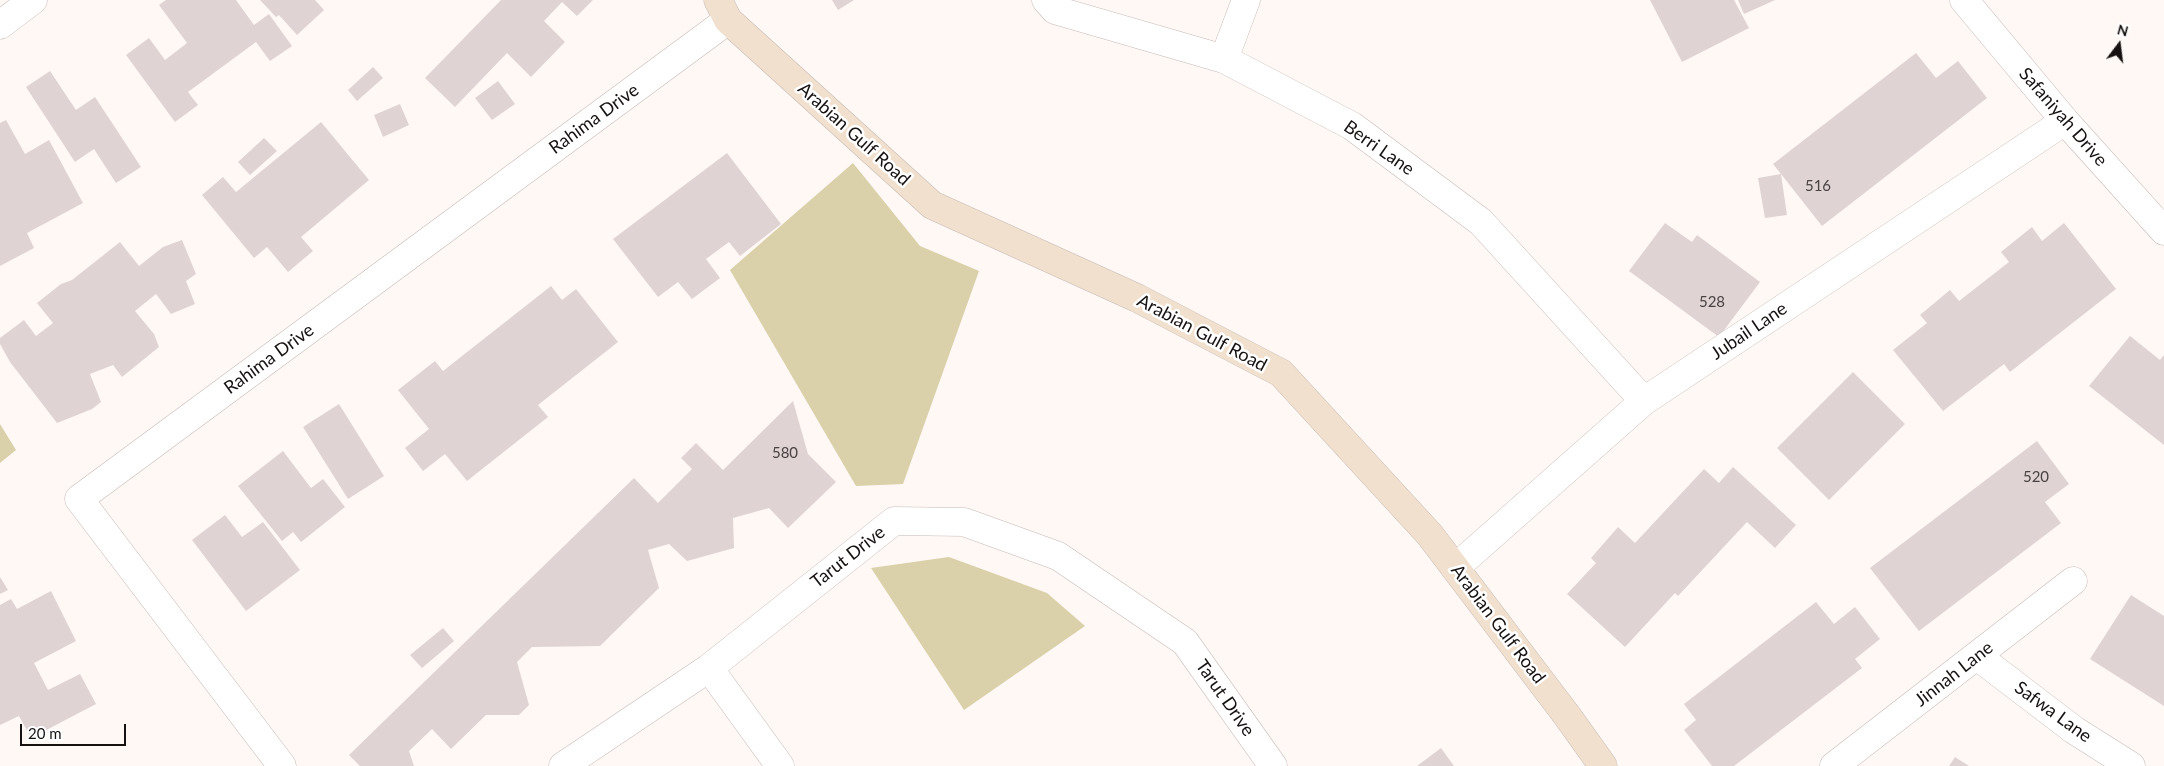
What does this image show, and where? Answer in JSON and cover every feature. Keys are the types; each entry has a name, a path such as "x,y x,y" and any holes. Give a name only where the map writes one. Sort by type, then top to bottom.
{"main road":[{"name":"Arabian Gulf Road","path":"723,10 932,205 1137,298 1281,373 1430,534 1568,716 1603,766"}],"street":[{"path":"0,25 34,0"},
{"name":"Berri Lane","path":"1046,0 1055,10 1224,59 1352,126 1481,222 1644,401"},
{"path":"1224,59 1246,0"},
{"name":"Safaniyah Drive","path":"1964,0 2066,121 2164,231"},
{"name":"Rahima Drive","path":"282,766 79,499 723,10"},
{"name":"Jubail Lane","path":"1455,568 1644,401 2066,121"},
{"name":"Tarut Drive","path":"563,766 709,668 894,521 964,522 1058,556 1185,642 1273,766"},
{"name":"Jinnah Lane","path":"1834,766 2073,581"},
{"name":"Safwa Lane","path":"1977,656 2074,730 2130,766"},
{"path":"709,668 780,766"}],"shaded area":[{"path":"853,163 920,246 979,271 903,484 856,486 730,270"},
{"path":"0,424 16,450 0,463"},
{"path":"949,557 1047,593 1085,626 964,710 871,568"}],"building":[{"path":"166,0 236,0 254,25 269,14 292,46 270,61 256,42 188,92 198,105 175,122 126,55 149,38 165,60 187,43 159,5"},
{"path":"260,0 315,0 324,10 297,35 279,15 276,17"},
{"path":"501,0 593,0 577,16 562,2 544,21 565,42 531,77 507,53 455,107 425,78"},
{"path":"832,0 854,0 838,10"},
{"path":"1650,0 1734,0 1749,28 1682,62"},
{"path":"1738,0 1775,0 1744,14"},
{"path":"1916,53 1936,78 1958,61 1987,98 1822,226 1773,164"},
{"path":"373,67 383,78 357,101 348,90"},
{"path":"50,71 76,110 95,97 141,167 116,183 94,149 75,162 26,87"},
{"path":"498,81 515,104 492,120 475,98"},
{"path":"400,104 409,125 383,137 374,115"},
{"path":"6,120 25,154 49,140 83,203 27,233 34,248 0,266 0,123"},
{"path":"321,122 369,180 301,237 313,251 288,272 267,247 254,258 202,195 223,177 236,192"},
{"path":"264,138 277,151 250,175 238,162"},
{"path":"727,153 781,224 740,256 729,242 706,259 720,278 692,299 678,282 658,297 613,239"},
{"path":"1781,174 1787,215 1765,218 1758,178"},
{"path":"1665,223 1692,242 1697,235 1760,282 1719,337 1629,271"},
{"path":"2064,223 2116,289 2010,372 2004,364 1943,411 1893,350 1927,323 1920,315 1950,290 1959,301 2009,262 2001,252 2032,227 2042,241"},
{"path":"182,240 196,274 186,281 195,304 171,314 156,294 135,311 154,334 159,347 122,377 113,365 90,374 101,402 92,409 57,423 10,362 0,344 0,338 24,320 36,336 53,323 37,303 61,284 72,280 120,242 139,266 163,247"},
{"path":"551,286 562,300 576,289 618,342 538,405 548,417 467,481 445,454 423,471 405,448 429,429 398,390 435,361 443,371"},
{"path":"2130,336 2160,360 2164,355 2164,445 2089,386"},
{"path":"1853,372 1905,424 1829,500 1777,448"},
{"path":"793,401 808,454 836,482 788,528 769,508 733,518 734,548 687,561 669,544 648,550 659,588 600,646 532,647 517,662 529,705 519,715 486,715 451,749 432,729 409,751 414,766 360,766 349,755 634,478 658,503 692,469 681,458 696,443 723,470"},
{"path":"339,404 384,476 348,499 303,427"},
{"path":"2037,441 2069,484 2045,502 2061,523 1919,631 1870,568"},
{"path":"283,451 311,488 323,479 345,507 301,542 293,532 282,541 238,486"},
{"path":"1733,467 1796,525 1775,548 1747,522 1678,596 1675,593 1625,647 1567,594 1596,563 1591,558 1618,527 1635,543 1704,469 1719,483"},
{"path":"225,515 242,537 263,522 300,570 246,611 192,540"},
{"path":"0,577 8,590 0,594"},
{"path":"51,591 76,641 34,663 48,690 80,674 96,704 31,738 19,716 0,725 0,605 11,599 17,609"},
{"path":"2131,595 2164,616 2164,706 2090,659"},
{"path":"1816,602 1834,624 1855,607 1880,639 1855,659 1862,668 1734,766 1712,766 1684,730 1696,720 1684,704"},
{"path":"443,628 454,641 422,668 410,655"},
{"path":"1441,748 1454,766 1417,766"},
{"path":"1955,757 1969,766 1949,766"}]}
